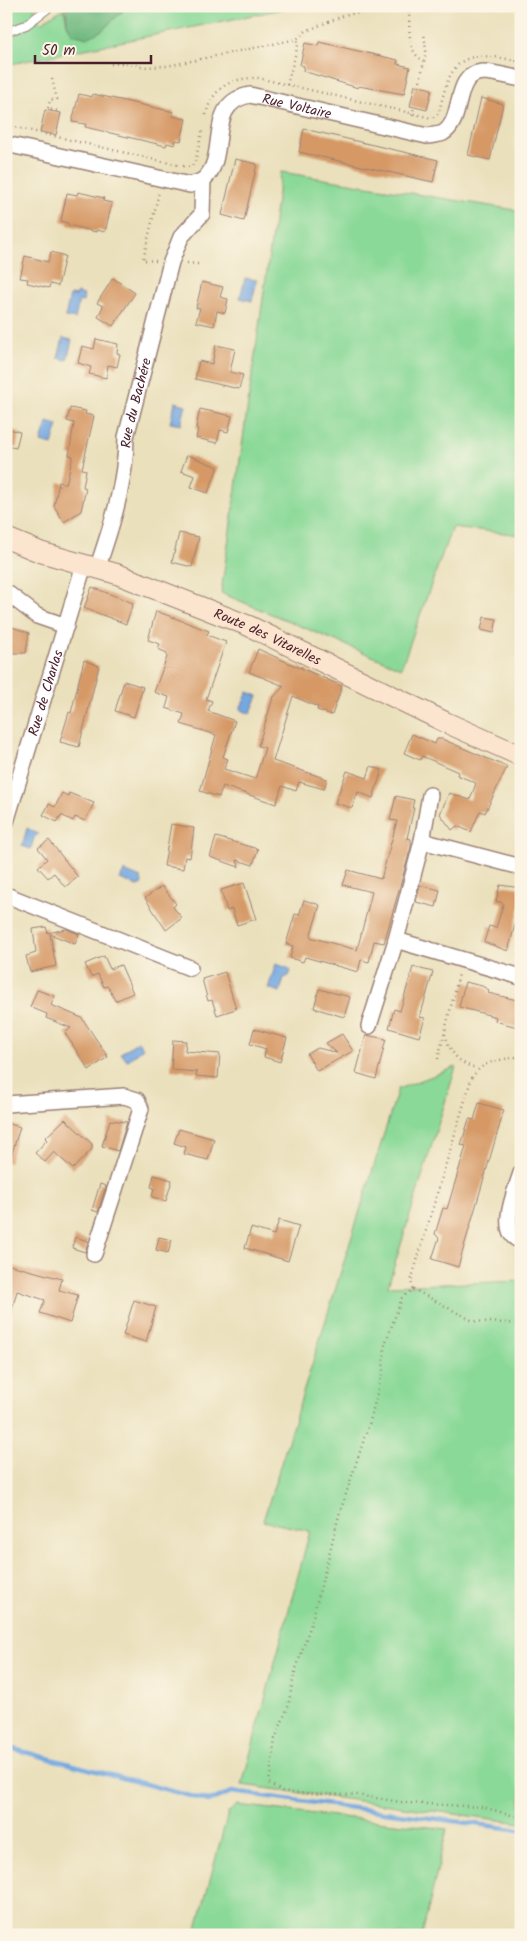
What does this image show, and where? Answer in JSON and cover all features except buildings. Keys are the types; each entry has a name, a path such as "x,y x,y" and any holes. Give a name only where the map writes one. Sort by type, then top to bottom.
{"main road":[{"name":"Route des Vitarelles","path":"6,538 40,552 117,574 249,626 445,722 521,756"}],"street":[{"name":"Rue Voltaire","path":"203,180 210,172 224,112 230,102 240,96 250,95 427,136 442,134 453,123 462,90 469,77 482,72 521,79"},
{"path":"6,144 190,185 203,180"},
{"name":"Rue du Bachére","path":"90,567 110,532 126,466 126,437 171,262 181,237 202,214 203,180"},
{"name":"Rue de Charlas","path":"6,822 66,626 90,567"},
{"path":"6,592 37,616 66,626"},
{"path":"369,1026 396,940 422,841 430,796"},
{"path":"422,841 521,867"},
{"path":"6,895 190,968"},
{"path":"396,940 521,977"},
{"path":"6,1104 124,1096 137,1100 141,1109 94,1254"},
{"path":"521,1173 508,1217 509,1230 516,1239 521,1241"}],"lane":[{"path":"6,32 26,25 51,6"}],"path":[{"path":"112,64 121,63 147,67 167,66 297,39 306,31 348,14 495,6"},
{"path":"409,10 411,46 418,58 424,61"},
{"path":"419,86 426,51 424,32"},
{"path":"287,85 298,45 297,39"},
{"path":"52,79 57,99 50,100 48,109 59,111 59,113"},
{"path":"160,187 144,260 198,264"},
{"path":"438,1059 463,961"},
{"path":"444,1033 450,1052 467,1066 477,1068 488,1063 521,1056"},
{"path":"477,1068 471,1080 411,1281 413,1289 473,1321 521,1324"},
{"path":"413,1289 402,1298 386,1344 383,1370 370,1420 339,1515 312,1620 294,1675 288,1707 275,1738 268,1784 281,1791 289,1792 357,1795 407,1803 483,1807 521,1818"}],"green space":[{"path":"7,6 36,6 33,13 41,23 64,8 67,24 101,31 128,6 284,6 288,8 6,65"},
{"path":"66,6 128,6 101,31 87,38 72,34 67,24"},
{"path":"281,172 521,211 521,535 452,527 401,668 221,593"},
{"path":"456,1067 388,1286 521,1281 521,1823 242,1785 310,1531 263,1521 398,1089"},
{"path":"237,1805 447,1829 422,1935 195,1935 228,1813"}],"water":[{"path":"245,278 257,280 252,301 240,298"},
{"path":"77,293 84,295 83,302 79,301 75,319 65,317 70,295 76,296"},
{"path":"63,338 72,340 67,360 58,358"},
{"path":"175,402 186,405 181,425 170,423"},
{"path":"47,422 58,425 52,445 41,442"},
{"path":"248,692 258,696 250,714 240,709"},
{"path":"27,828 38,834 34,838 31,849 22,846"},
{"path":"124,871 141,878 142,884 137,886 120,879"},
{"path":"276,964 291,971 289,976 284,978 280,992 268,988"},
{"path":"138,1041 143,1048 127,1061 121,1053"}],"waterway":[{"path":"6,1747 209,1801 232,1792 521,1830"}]}
